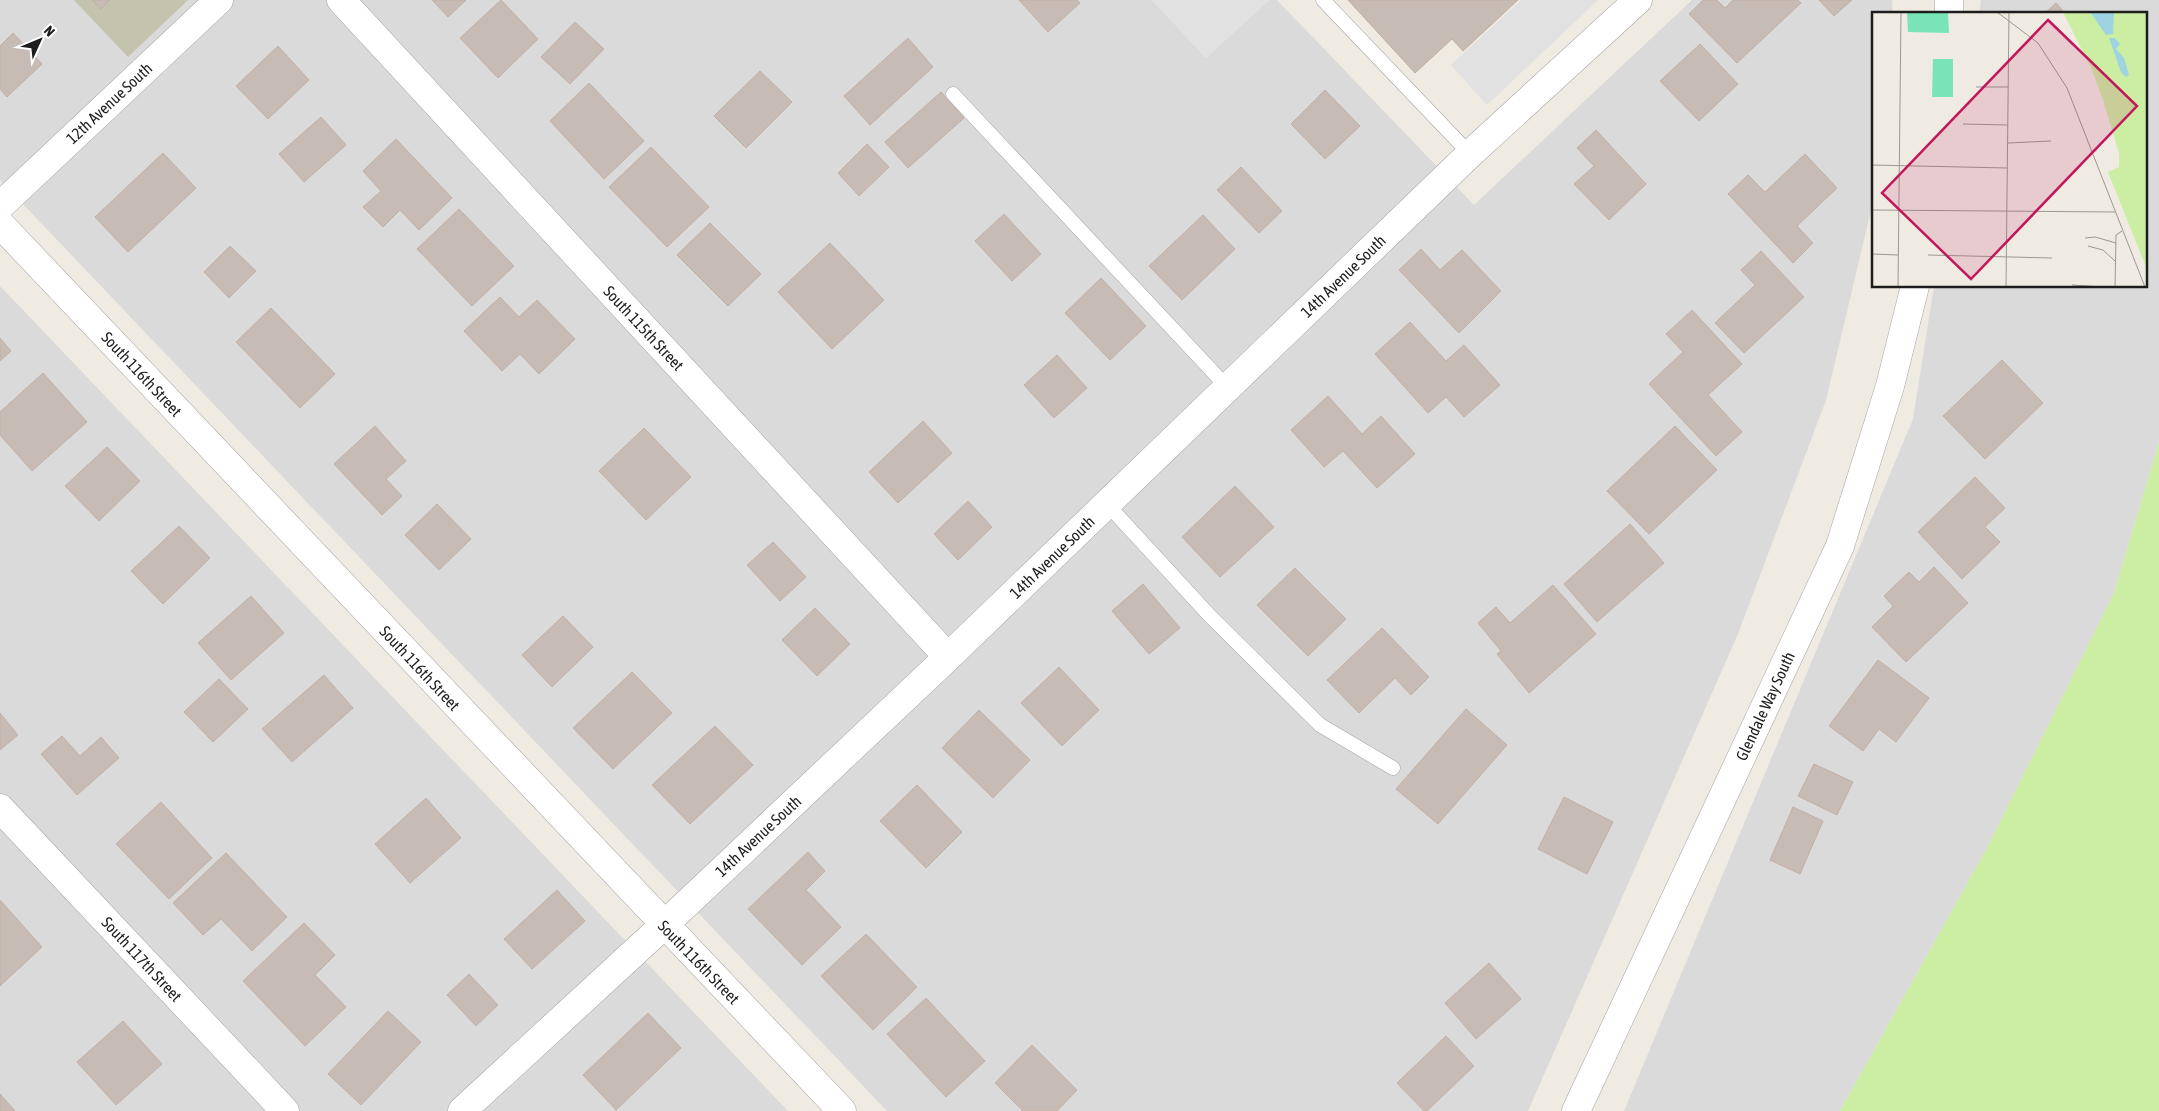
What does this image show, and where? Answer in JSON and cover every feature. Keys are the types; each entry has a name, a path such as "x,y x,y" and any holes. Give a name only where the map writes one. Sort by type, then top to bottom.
{"street":[{"name":"12th Avenue South","path":"0,206 219,0"},
{"name":"South 115th Street","path":"340,0 948,657"},
{"name":"14th Avenue South","path":"462,1111 664,925 948,657 1470,154 1638,0"},
{"name":"South 116th Street","path":"0,224 842,1111"},
{"name":"Glendale Way South","path":"1576,1111 1840,546 1890,386 1914,288"},
{"name":"South 117th Street","path":"0,808 285,1111"}],"lane":[{"path":"1323,0 1470,154"},
{"path":"953,94 1228,388"},
{"path":"1107,504 1210,616 1320,725 1393,768"}],"shaded area":[{"path":"0,0 1152,0 1206,58 1269,0 1277,0 1474,205 1692,0 1892,0 1893,12 1872,12 1872,206 1826,400 1738,634 1528,1111 887,1111 0,180"},
{"path":"74,0 188,0 128,57"},
{"path":"1152,0 1269,0 1206,58"},
{"path":"1521,0 1598,0 1487,105 1451,65"},
{"path":"1981,0 2159,0 2159,442 2114,593 1987,848 1840,1111 1624,1111 1913,419 1934,288 2146,288 2146,12 1979,12"},
{"path":"0,286 788,1111 0,1111"}],"green space":[{"path":"2159,442 2159,1111 1840,1111 1987,848 2114,593"}],"building":[{"path":"92,0 110,0 101,9"},
{"path":"432,0 466,0 448,17"},
{"path":"501,0 538,39 498,78 460,38"},
{"path":"1019,0 1077,0 1080,3 1048,32"},
{"path":"1348,0 1518,0 1463,51 1452,39 1415,73"},
{"path":"1703,0 1717,0 1725,8 1733,0 1798,0 1801,3 1737,63 1689,14"},
{"path":"1819,0 1852,0 1834,16"},
{"path":"2056,3 2064,12 2046,12"},
{"path":"575,22 604,49 570,84 541,57"},
{"path":"13,33 42,64 7,97 0,89 0,46"},
{"path":"908,38 933,67 870,125 844,96"},
{"path":"1700,44 1738,84 1699,121 1660,81"},
{"path":"278,46 309,80 268,119 236,86"},
{"path":"760,71 792,102 746,148 714,116"},
{"path":"589,83 644,141 604,179 550,121"},
{"path":"1325,90 1360,126 1325,159 1291,124"},
{"path":"941,92 964,118 908,168 885,142"},
{"path":"321,117 346,145 304,182 279,154"},
{"path":"1596,130 1646,184 1609,220 1574,184 1594,166 1577,148"},
{"path":"396,139 452,198 419,230 400,210 383,227 363,207 381,191 363,171"},
{"path":"867,144 889,167 859,196 838,173"},
{"path":"651,147 709,207 667,247 609,187"},
{"path":"163,153 196,188 128,252 95,217"},
{"path":"1805,154 1837,188 1797,226 1813,243 1793,263 1728,194 1748,175 1765,192"},
{"path":"1241,167 1282,211 1259,233 1217,190"},
{"path":"459,209 514,266 472,306 417,249"},
{"path":"1004,214 1041,254 1012,281 975,241"},
{"path":"1203,215 1235,249 1182,300 1149,266"},
{"path":"710,223 761,274 728,306 677,255"},
{"path":"830,243 884,300 832,349 778,292"},
{"path":"230,246 256,271 229,298 204,272"},
{"path":"1421,249 1440,270 1462,250 1501,291 1459,333 1399,270"},
{"path":"1761,251 1804,297 1744,353 1715,323 1755,285 1741,270"},
{"path":"1101,278 1146,326 1110,360 1065,313"},
{"path":"500,297 519,317 537,300 575,339 539,374 520,354 502,371 464,331"},
{"path":"271,308 335,374 300,408 236,342"},
{"path":"1692,310 1742,364 1708,395 1742,432 1716,456 1649,384 1683,352 1666,334"},
{"path":"1410,322 1446,361 1464,345 1500,385 1464,417 1446,397 1428,413 1375,354"},
{"path":"0,338 11,351 0,361"},
{"path":"1057,355 1087,388 1054,418 1024,385"},
{"path":"2002,360 2043,403 1985,459 1943,416"},
{"path":"43,373 87,422 32,471 0,435 0,412"},
{"path":"1328,396 1362,434 1381,416 1415,454 1377,488 1343,451 1324,467 1291,430"},
{"path":"923,421 952,453 898,503 869,472"},
{"path":"375,426 406,461 386,479 402,496 382,515 334,464"},
{"path":"1675,426 1717,470 1649,534 1607,491"},
{"path":"644,428 691,477 646,520 599,471"},
{"path":"107,447 140,481 99,521 65,486"},
{"path":"1975,477 2005,508 1985,527 2000,542 1962,579 1918,532"},
{"path":"1235,486 1274,527 1220,577 1182,537"},
{"path":"968,501 992,527 958,560 934,534"},
{"path":"437,504 471,539 439,570 405,535"},
{"path":"1630,524 1664,563 1597,622 1564,584"},
{"path":"179,526 210,558 163,604 131,571"},
{"path":"773,542 806,577 780,601 747,565"},
{"path":"1934,567 1968,603 1906,662 1872,627 1893,606 1884,596 1909,572 1919,582"},
{"path":"1295,568 1346,619 1308,656 1257,605"},
{"path":"1143,584 1180,628 1149,654 1112,611"},
{"path":"1553,585 1596,634 1529,693 1497,654 1501,651 1478,623 1496,607 1510,623"},
{"path":"251,596 284,633 231,680 198,643"},
{"path":"815,608 850,644 817,676 782,640"},
{"path":"563,616 593,647 552,687 522,655"},
{"path":"1382,628 1429,677 1411,695 1395,678 1359,713 1327,680"},
{"path":"1878,660 1929,698 1896,742 1879,729 1863,751 1829,726"},
{"path":"1059,667 1099,710 1062,746 1021,703"},
{"path":"632,672 672,713 613,769 573,728"},
{"path":"324,675 353,708 292,762 262,729"},
{"path":"219,679 248,709 213,742 184,712"},
{"path":"1466,709 1507,745 1438,824 1396,789"},
{"path":"979,710 1030,760 993,798 942,748"},
{"path":"0,713 18,735 0,750"},
{"path":"715,726 753,765 690,824 652,785"},
{"path":"62,736 80,756 101,737 119,758 77,795 41,754"},
{"path":"1814,764 1853,782 1837,815 1798,796"},
{"path":"917,785 962,832 926,868 880,821"},
{"path":"1564,797 1613,822 1587,874 1538,849"},
{"path":"426,798 461,838 410,883 375,844"},
{"path":"161,802 212,858 169,899 116,844"},
{"path":"1793,807 1823,821 1800,874 1770,860"},
{"path":"808,852 825,871 806,890 841,927 802,965 748,909"},
{"path":"226,853 287,917 252,951 221,919 203,935 173,903"},
{"path":"557,890 585,921 532,969 504,939"},
{"path":"0,900 42,947 0,986"},
{"path":"304,923 335,955 315,975 346,1007 305,1046 243,981"},
{"path":"866,934 917,987 873,1030 821,976"},
{"path":"1489,963 1521,999 1476,1039 1445,1003"},
{"path":"469,974 498,1005 476,1026 447,995"},
{"path":"926,998 985,1061 946,1097 887,1034"},
{"path":"388,1011 421,1042 361,1105 328,1074"},
{"path":"648,1013 681,1048 616,1110 583,1075"},
{"path":"123,1021 162,1064 116,1105 77,1062"},
{"path":"1446,1036 1474,1066 1427,1111 1424,1111 1397,1083"},
{"path":"1032,1045 1077,1090 1057,1111 1023,1111 995,1083"},
{"path":"0,1094 15,1111 0,1111"}]}
